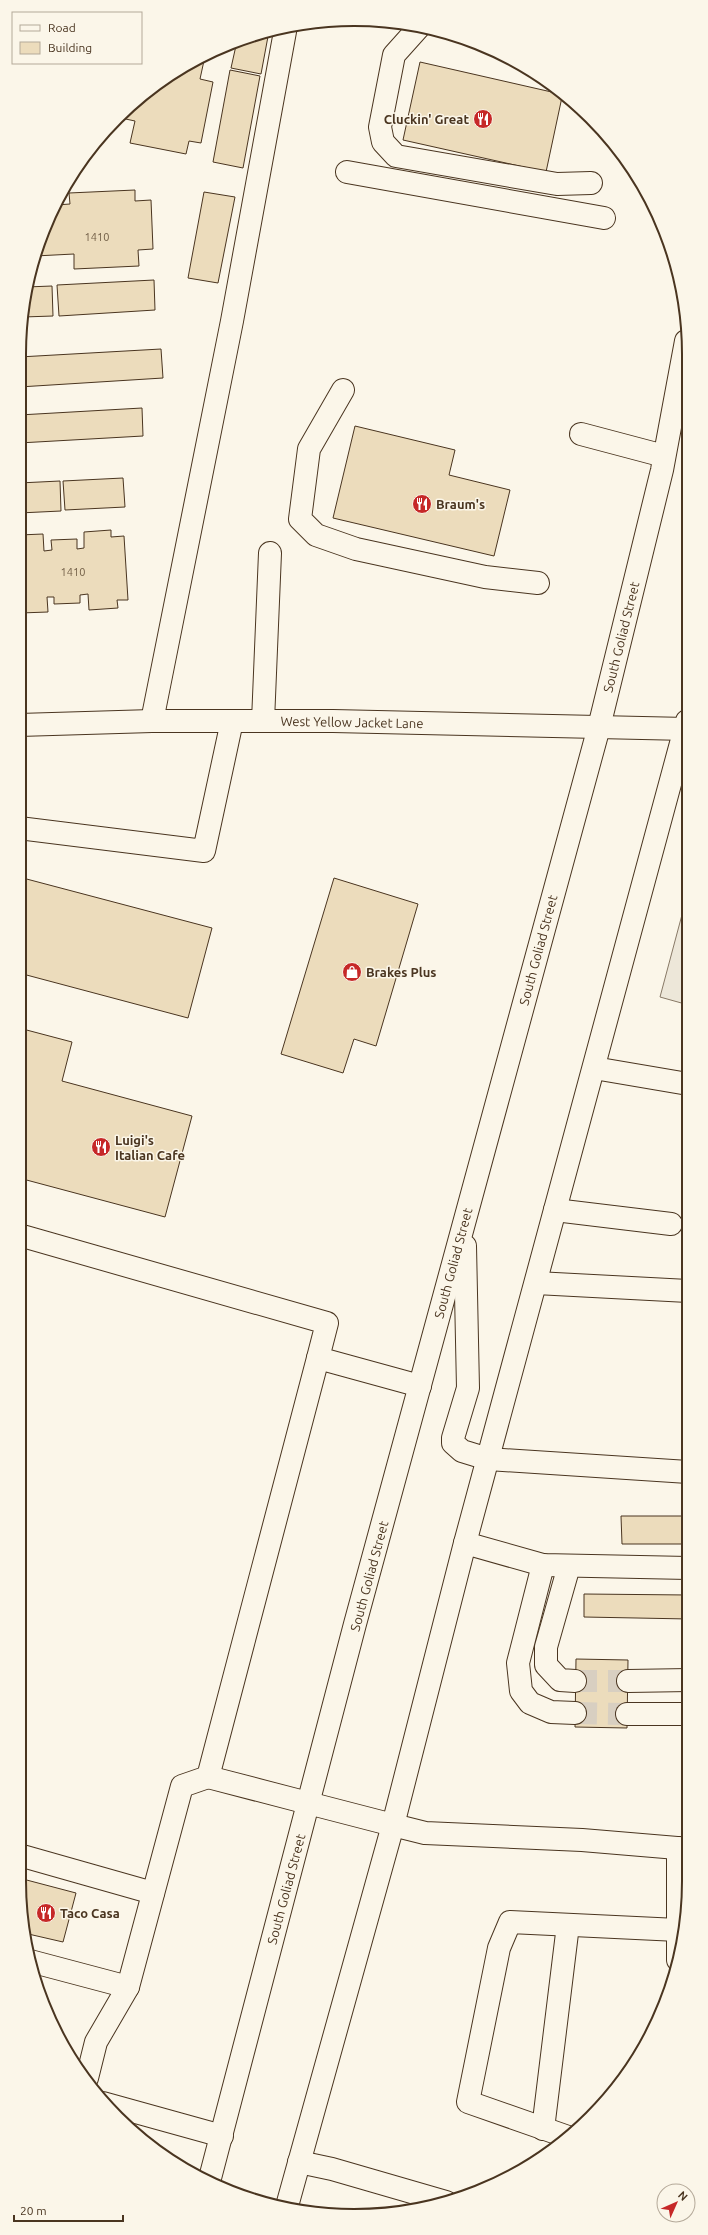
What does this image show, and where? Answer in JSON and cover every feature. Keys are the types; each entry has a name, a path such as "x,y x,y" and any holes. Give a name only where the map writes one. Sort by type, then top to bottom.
{"main road":[{"path":"415,32 394,55 380,127 383,142 396,156 557,184 591,183"},
{"path":"152,721 233,313 285,33"},
{"path":"347,172 604,218"},
{"name":"South Goliad Street","path":"211,2176 308,1803 599,727 664,456 682,362"},
{"path":"344,390 309,449 300,519 316,535 356,549 478,575 538,583"},
{"path":"581,434 664,456"},
{"path":"263,721 270,553"},
{"name":"West Yellow Jacket Lane","path":"26,725 152,721 263,721 599,727 682,726"},
{"path":"26,829 204,851 232,721"},
{"path":"288,2203 393,1825 465,1543 682,741"},
{"path":"594,1068 682,1083"},
{"path":"556,1210 671,1224"},
{"path":"465,1220 468,1388 453,1438 453,1443 462,1451 488,1459 682,1472"},
{"path":"26,1237 327,1323 208,1777"},
{"path":"536,1283 682,1291"},
{"path":"318,1358 420,1386"},
{"path":"465,1543 543,1565 682,1568"},
{"path":"543,1565 518,1663 521,1691 530,1703 551,1712 575,1713"},
{"path":"569,1566 546,1647 546,1665 560,1680 575,1681"},
{"path":"628,1681 682,1680"},
{"path":"627,1714 682,1714"},
{"path":"88,2073 96,2042 128,1987 182,1786 208,1777 425,1833 582,1840 682,1848"},
{"path":"26,1858 153,1893"},
{"path":"561,2135 468,2102 499,1948 510,1922 678,1930 682,1864"},
{"path":"543,2129 568,1925"},
{"path":"36,1963 128,1987"},
{"path":"116,2107 222,2136"},
{"path":"299,2162 332,2169 435,2199"}],"shaded area":[{"path":"682,915 682,1003 660,997"}],"building":[{"path":"268,37 261,74 231,68 235,48"},
{"name":"Cluckin' Great","path":"420,62 551,92 561,100 546,172 403,140"},
{"path":"204,63 200,79 213,82 201,143 189,141 186,154 130,143 135,121 125,119 154,94 172,81"},
{"path":"230,70 260,76 243,168 213,162"},
{"path":"135,190 135,201 151,200 153,249 138,250 139,266 74,269 74,254 41,256 51,228 62,205 70,204 69,193"},
{"path":"204,192 235,197 218,283 188,278"},
{"path":"154,280 155,310 59,316 57,285"},
{"path":"52,286 53,316 28,317 33,287"},
{"path":"161,349 163,378 26,387 26,357"},
{"path":"142,408 143,436 26,443 26,415"},
{"name":"Braum's","path":"355,426 455,450 449,475 510,490 494,556 333,518"},
{"path":"123,478 125,507 65,510 63,481"},
{"path":"60,481 61,511 26,513 26,483"},
{"path":"111,530 111,537 124,536 128,600 117,600 118,608 89,610 88,594 80,595 80,603 54,604 54,597 47,597 48,612 26,613 26,535 43,534 44,551 52,550 51,540 77,539 77,549 84,548 84,532"},
{"name":"Brakes Plus","path":"334,878 418,904 376,1046 354,1039 343,1073 281,1054"},
{"path":"26,879 212,928 188,1018 26,975"},
{"name":"Luigi's Italian Cafe","path":"26,1030 72,1042 62,1081 192,1116 165,1217 26,1180"},
{"path":"621,1516 682,1516 682,1544 622,1544"},
{"path":"584,1594 682,1595 682,1619 584,1617"},
{"path":"576,1659 628,1660 627,1728 575,1727"},
{"name":"Taco Casa","path":"26,1880 76,1893 63,1942 30,1934"}],"tunnel":[{"path":"575,1681 628,1681"},
{"path":"575,1713 627,1714"}],"place":[{"name":"Cluckin' Great","path":"483,119"},
{"name":"Braum's","path":"422,504"},
{"name":"Brakes Plus","path":"352,972"},
{"name":"Luigi's Italian Cafe","path":"101,1147"},
{"name":"Taco Casa","path":"46,1913"}]}
